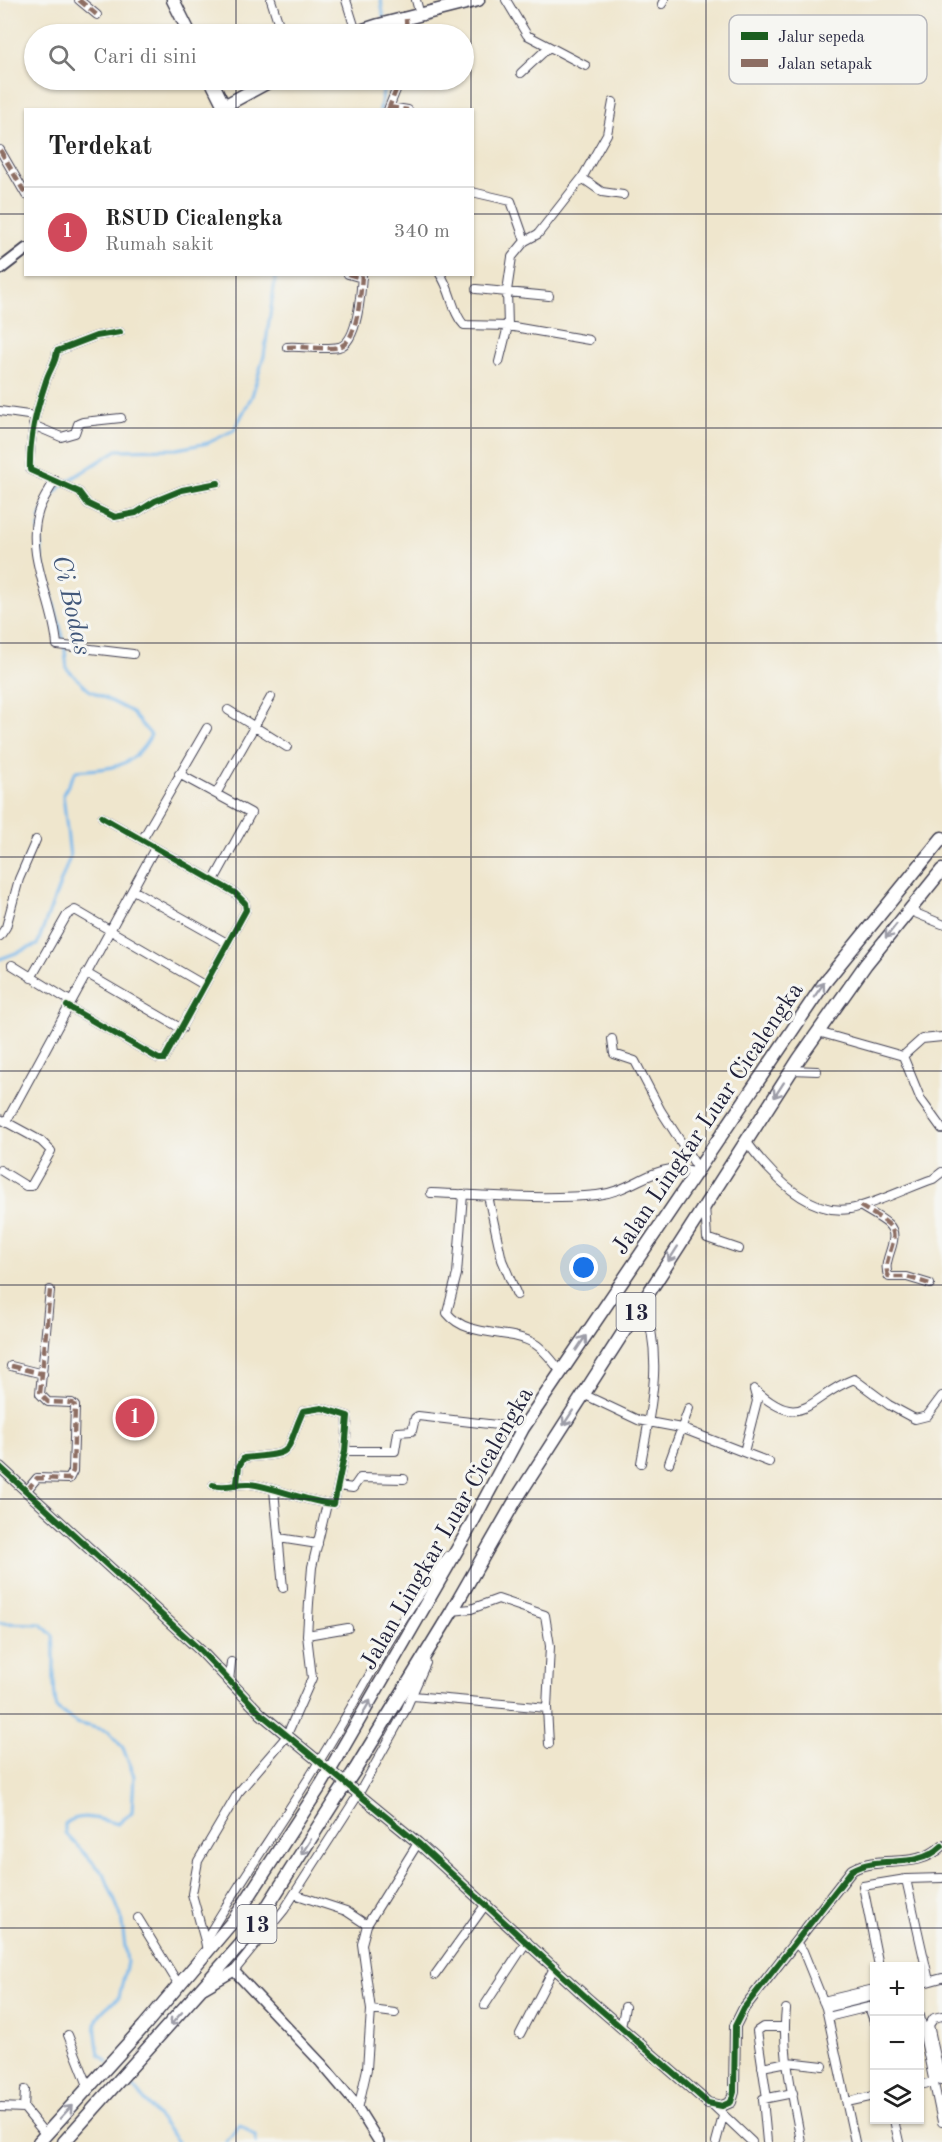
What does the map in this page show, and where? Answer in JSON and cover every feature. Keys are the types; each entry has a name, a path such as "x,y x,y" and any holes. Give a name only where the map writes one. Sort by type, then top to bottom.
{"main road":[{"path":"173,0 185,24"},
{"path":"383,24 478,0"},
{"path":"215,90 222,108 254,90"},
{"path":"0,269 24,251"},
{"name":"Jalan Lingkar Luar Cicalengka","path":"42,2138 144,2026 179,1985 206,1946 233,1921 337,1758 465,1536 523,1428 825,981 942,838"},
{"name":"Jalan Lingkar Luar Cicalengka","path":"64,2142 203,1989 266,1911 442,1623 452,1611 515,1501 746,1141 818,1032 908,910 942,870"}],"street":[{"path":"79,0 97,15"},
{"path":"271,0 279,24"},
{"path":"346,0 352,24"},
{"path":"416,0 420,15"},
{"path":"506,0 523,30 549,47 586,66"},
{"path":"403,19 404,24"},
{"path":"521,73 549,47"},
{"path":"389,108 396,90"},
{"path":"499,362 508,326 507,291 512,257 525,242 538,234 582,178 607,134 613,102"},
{"path":"0,150 24,192"},
{"path":"582,178 602,192 623,195"},
{"path":"474,192 511,201 525,242"},
{"path":"287,346 340,346 346,343 354,329 362,276"},
{"path":"441,276 449,287 458,318 464,325 508,326 589,340"},
{"path":"476,289 549,296"},
{"path":"120,332 96,336 57,351 56,362 47,377 29,442 30,470 79,492 88,504 115,517 136,513 155,501 182,490 218,483"},
{"path":"0,411 34,421 61,437 75,433 78,424 82,422 121,418"},
{"path":"56,481 37,515 36,539 39,566 57,645 74,645 133,654"},
{"path":"216,794 271,697"},
{"path":"228,710 287,747"},
{"path":"142,840 207,728"},
{"path":"179,774 251,813 214,880"},
{"path":"12,965 69,1004 159,1059 168,1057 204,985 243,918 245,903 235,892 102,817"},
{"path":"0,936 6,927 19,879 36,840"},
{"path":"0,1170 27,1186 31,1186 51,1151 41,1141 3,1121 155,848"},
{"path":"133,890 227,943"},
{"path":"908,910 942,924"},
{"path":"31,978 70,911 79,912 111,929 204,985"},
{"path":"86,973 182,1029"},
{"path":"818,1032 903,1056"},
{"path":"903,1056 922,1039 942,1037"},
{"path":"612,1039 614,1054 635,1061 650,1092 696,1169"},
{"path":"903,1056 921,1100 942,1129"},
{"path":"792,1071 817,1071"},
{"path":"746,1141 768,1169 798,1194 831,1208 860,1206 933,1179 942,1172"},
{"path":"431,1193 554,1198 598,1195 621,1190 673,1168 696,1169"},
{"path":"463,1194 457,1274 447,1312 456,1322 478,1330 534,1343 561,1372"},
{"path":"488,1196 502,1260 517,1295"},
{"path":"705,1205 707,1239 739,1249"},
{"path":"860,1206 892,1229 894,1239 886,1263 889,1277 907,1277 930,1284"},
{"path":"27,1490 37,1478 69,1479 72,1475 75,1408 72,1403 48,1402 41,1398 50,1290"},
{"path":"641,1462 655,1392 655,1349 651,1323 643,1302"},
{"path":"11,1366 43,1374"},
{"path":"744,1452 757,1401 754,1389 780,1409 795,1411 854,1379 889,1405 915,1419 927,1416 942,1395"},
{"path":"583,1395 638,1420 681,1428 769,1462"},
{"path":"213,1485 221,1487 237,1483 334,1504 345,1451 348,1416 322,1408 309,1408 303,1411 289,1449 281,1454 244,1458 239,1466 237,1483"},
{"path":"669,1462 689,1408"},
{"path":"345,1451 395,1450 398,1432 412,1431 415,1418 418,1416 523,1428"},
{"path":"0,1467 200,1650 229,1682 286,1737 418,1843 695,2095 714,2106 752,2142"},
{"path":"338,1486 353,1488 360,1478 404,1479"},
{"path":"274,1490 283,1588"},
{"path":"206,1946 192,1894 198,1861 238,1793 286,1737 312,1678 307,1635 312,1567 327,1504"},
{"path":"206,1946 319,1762 388,1639 426,1582 465,1536"},
{"path":"279,1538 318,1544"},
{"path":"452,1611 471,1609 498,1599 545,1615 550,1646 547,1708 549,1744"},
{"path":"203,1989 234,1971 263,1937 294,1894 358,1795 413,1696 442,1623"},
{"path":"307,1635 348,1628"},
{"path":"229,1682 231,1662"},
{"path":"413,1696 547,1708"},
{"path":"358,2109 367,2070 371,2010 362,1944 367,1925 418,1843"},
{"path":"714,2106 725,2106 731,2102 734,2092 735,2026 744,2008 852,1869 872,1864 916,1860 942,1846"},
{"path":"878,1962 863,1886 906,1879 942,1878"},
{"path":"906,1879 929,1982"},
{"path":"294,1894 346,1911 367,1925"},
{"path":"435,1975 486,1904"},
{"path":"138,1918 179,1985"},
{"path":"485,2005 527,1941"},
{"path":"795,1942 803,1952 828,2017 855,2142"},
{"path":"520,2034 555,1966"},
{"path":"234,1971 273,2009 358,2109 379,2142"},
{"path":"924,1983 942,1978"},
{"path":"824,2004 870,1990"},
{"path":"824,2004 870,1997"},
{"path":"621,2027 626,2007"},
{"path":"828,2017 869,2007 872,2016"},
{"path":"786,2009 784,2027 801,2142"},
{"path":"371,2010 395,2013"},
{"path":"942,2016 934,2018 929,2025 940,2082 942,2122"},
{"path":"767,2098 757,2031 763,2027 784,2027"},
{"path":"924,2029 940,2082"},
{"path":"69,2034 92,2085"},
{"path":"762,2067 788,2062 823,2066"},
{"path":"924,2084 940,2082"},
{"path":"25,2090 24,2108 42,2138"},
{"path":"767,2142 762,2103 767,2098 793,2093"},
{"path":"847,2102 870,2098"},
{"path":"0,2107 24,2108"},
{"path":"716,2142 723,2116"},
{"path":"895,2124 899,2142"}],"waterway":[{"name":"Ci Bodas","path":"381,0 384,21"},
{"name":"Ci Bodas","path":"380,108 383,90"},
{"name":"Ci Bodas","path":"40,519 51,496 65,483 117,450 177,449 208,443 234,430 252,396 264,356 276,276"},
{"name":"Ci Bodas","path":"0,959 37,945 70,857 63,794 76,771 100,769 129,761 137,755 151,735 130,711 89,690 67,669 64,641 42,561 39,526"},
{"name":"Ci Bodas","path":"0,1623 41,1624 53,1636 54,1691 57,1709 77,1723 108,1731 123,1748 134,1776 132,1812 118,1824 84,1817 65,1824 65,1833 104,1874 121,1916 127,1962 119,1998 99,2015 96,2027 99,2054 108,2062"},
{"name":"Ci Bodas","path":"127,2078 178,2142"},
{"name":"Ci Bodas","path":"226,2142 240,2125 255,2136 256,2142"}],"marked path":[{"path":"79,0 97,15"},
{"path":"406,19 406,24"},
{"path":"389,108 396,90"},
{"path":"389,107 395,108"},
{"path":"0,150 24,192"},
{"path":"355,276 362,278"},
{"path":"287,347 333,348 345,343 350,336 357,315 362,276"},
{"path":"860,1206 885,1221 892,1230 893,1243 887,1264 889,1277 907,1277 930,1284"},
{"path":"27,1490 37,1478 69,1479 73,1471 75,1406 72,1403 48,1402 40,1394 50,1290"},
{"path":"11,1366 43,1374"}],"cycle path":[{"path":"120,332 96,336 57,351 36,414 30,470 79,492 88,504 115,517 136,513 155,501 182,490 218,483"},
{"path":"67,1006 159,1059 164,1059 246,910 245,903 235,893 102,817"},
{"path":"213,1485 250,1484 313,1501 334,1504 345,1451 348,1416 322,1408 303,1411 286,1450 273,1455 244,1458 239,1466 237,1483"},
{"path":"0,1467 200,1650 261,1714 418,1843 586,1997 708,2103 722,2106 731,2102 734,2092 735,2026 744,2008 852,1870 874,1863 921,1858 932,1854 942,1846"}],"place":[{"name":"RSUD Cicalengka","path":"135,1418"}]}
